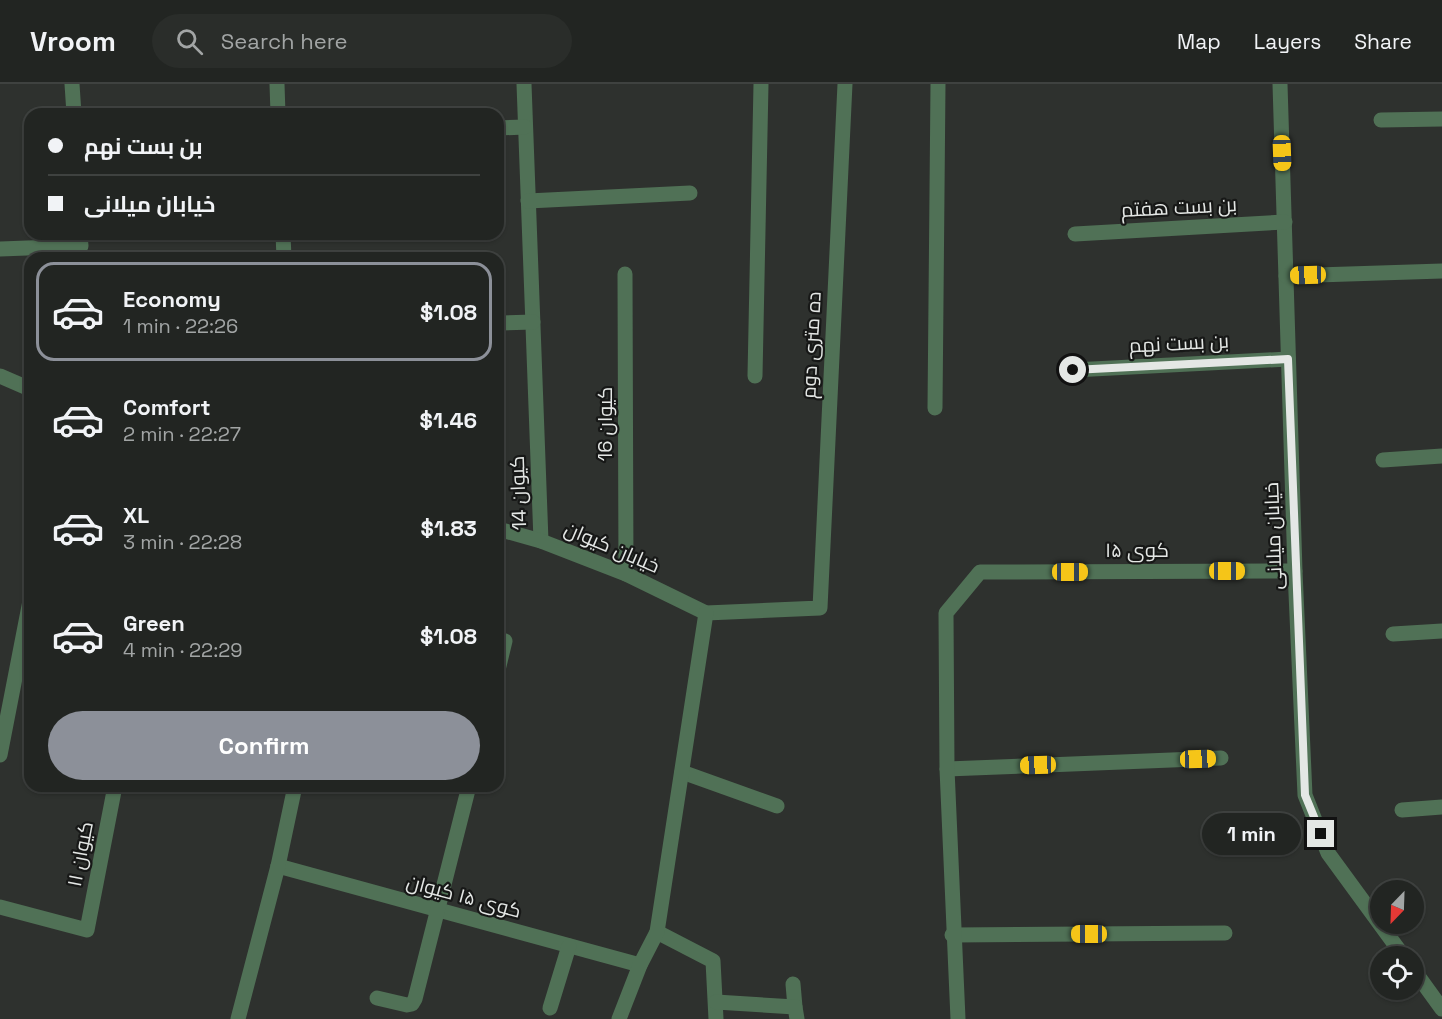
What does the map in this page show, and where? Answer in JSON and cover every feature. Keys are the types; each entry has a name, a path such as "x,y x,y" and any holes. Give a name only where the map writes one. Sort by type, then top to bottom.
{"street":[{"path":"72,84 74,108"},
{"path":"277,84 278,108"},
{"name":"کیوان 14","path":"524,84 541,541"},
{"path":"754,376 761,84"},
{"name":"ده متری دوم","path":"706,613 819,608 845,84"},
{"path":"935,408 938,84"},
{"name":"خیابان میلانی","path":"1280,84 1295,571 1305,795 1328,853 1396,946"},
{"path":"1381,120 1442,119"},
{"path":"504,128 525,127"},
{"path":"528,201 690,194"},
{"name":"بن بست هفتم","path":"1075,234 1285,222"},
{"path":"0,249 80,246"},
{"path":"1286,276 1442,271"},
{"name":"کیوان 16","path":"625,274 626,574"},
{"path":"504,323 533,322"},
{"name":"بن بست نهم","path":"1073,370 1288,359"},
{"path":"0,376 24,386"},
{"path":"1383,460 1442,456"},
{"name":"خیابان کیوان","path":"504,531 541,541 626,574 706,613"},
{"name":"کوی ۱۵","path":"946,769 946,613 980,572 1295,571"},
{"path":"619,1019 640,965 657,932 706,613"},
{"path":"1392,634 1442,631"},
{"path":"0,755 24,632"},
{"path":"958,1019 952,935 946,769 1221,758"},
{"path":"682,772 777,806"},
{"name":"کیوان ۱۱","path":"0,907 87,930 114,792"},
{"path":"238,1019 278,866 294,792"},
{"path":"377,998 412,1004 468,792"},
{"path":"1402,810 1442,807"},
{"name":"کوی ۱۵ کیوان","path":"278,866 640,965"},
{"path":"657,932 713,961 717,1019"},
{"path":"952,935 1225,933"},
{"path":"550,1008 569,946"},
{"path":"716,1002 796,1013 793,984"},
{"path":"1424,984 1442,1009"}],"route":[{"path":"1073,370 1288,359 1305,795 1321,834"}]}
